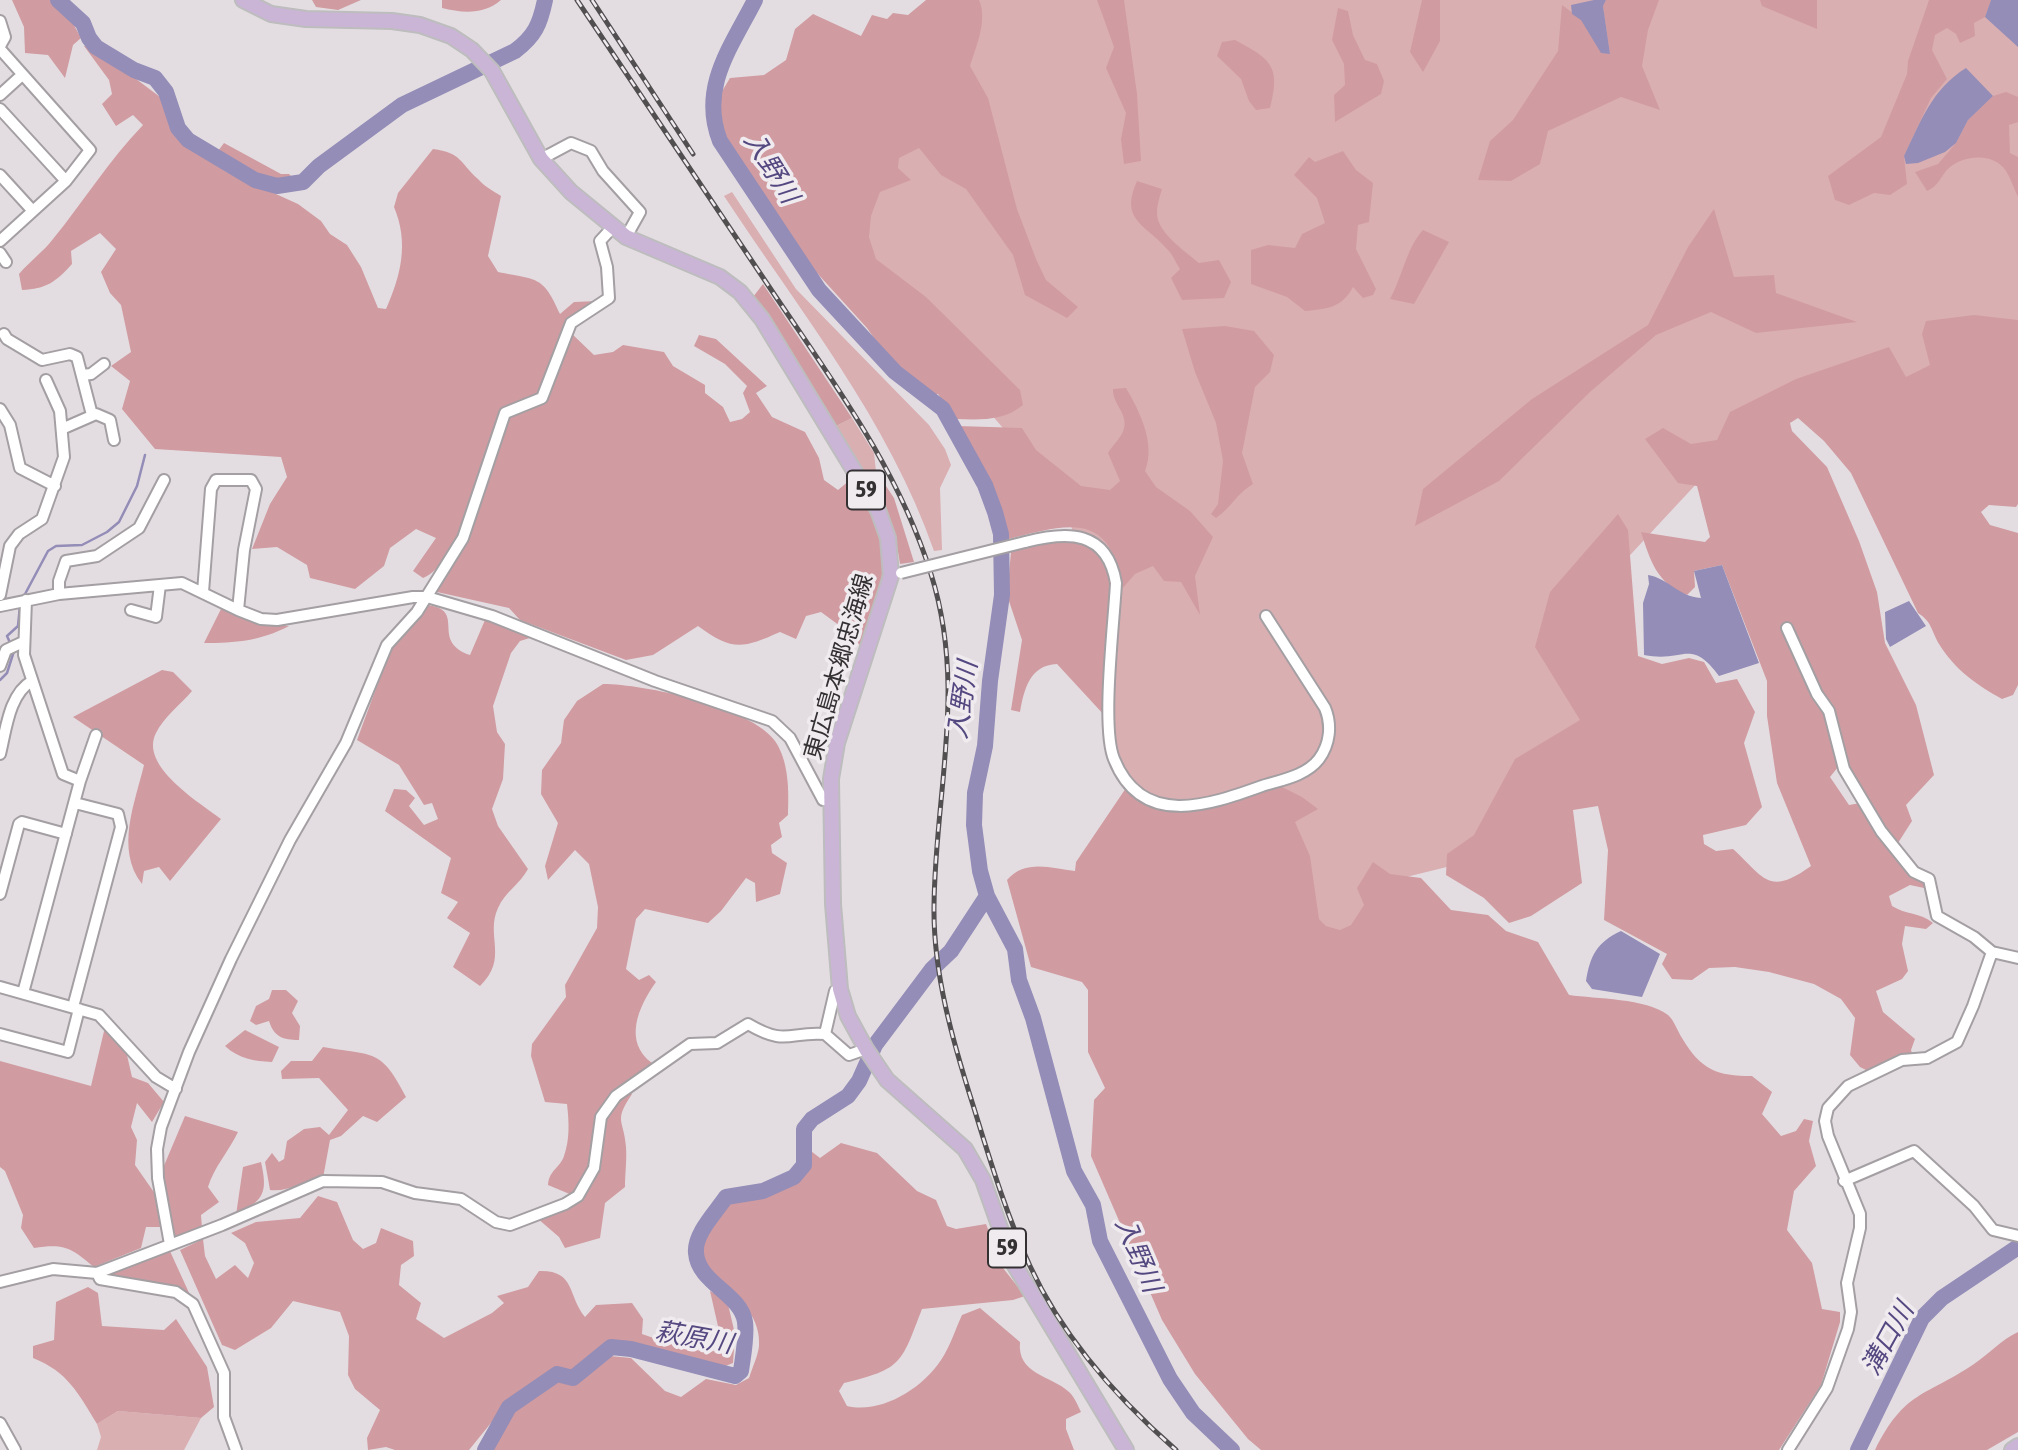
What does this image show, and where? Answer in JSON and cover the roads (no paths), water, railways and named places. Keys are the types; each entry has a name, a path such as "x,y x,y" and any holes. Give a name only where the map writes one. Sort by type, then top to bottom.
{"main road":[{"name":"東広島本郷忠海線","path":"243,0 271,14 306,19 420,25 451,36 472,50 492,71 541,159 570,192 626,237 720,277 740,292 762,319 878,510 896,574 837,743 830,800 840,989 848,1016 870,1055 892,1085 965,1149 983,1180 1011,1259 1126,1450"},
{"path":"2012,1450 2018,1447"}],"street":[{"path":"0,21 5,37 0,48 90,150 66,181 0,240"},
{"path":"0,95 22,75"},
{"path":"0,109 66,181"},
{"path":"541,159 571,143 591,151 603,171 640,212 626,237"},
{"path":"0,175 32,211"},
{"path":"170,1244 158,1178 157,1149 161,1127 230,959 290,840 346,743 382,654 427,597 463,538 505,413 542,398 571,323 609,298 607,267 600,241 612,228"},
{"path":"4,334 7,339 42,360 70,354 77,358 92,415"},
{"path":"83,375 90,374 104,364"},
{"path":"46,380 52,388 64,428 64,457 42,519 19,534 10,546 3,601 182,583 261,619 277,620 427,597 492,616 655,681 761,716 790,738 823,800 830,800"},
{"path":"0,409 10,425 20,468 55,486"},
{"path":"64,428 96,414 110,420 114,440"},
{"path":"60,594 59,581 66,561 97,556 139,528 164,480"},
{"path":"203,592 211,489 216,480 251,480 256,489 244,550 238,610"},
{"path":"896,574 1051,535 1083,537 1096,544 1110,563 1116,583 1110,743 1125,778 1133,788 1155,802 1179,807 1202,806 1302,772 1320,758 1329,734 1330,722 1325,708 1266,616"},
{"path":"131,610 156,617 160,585"},
{"path":"26,600 28,606 23,622 23,642 32,681 63,774 80,781"},
{"path":"1787,628 1817,694 1829,711 1844,769 1881,831 1914,872 1929,879 1933,908 1937,916 1975,937 1992,952 2018,958"},
{"path":"0,666 6,650 23,642"},
{"path":"0,754 13,705 19,693 32,681"},
{"path":"23,993 80,781 96,736"},
{"path":"0,1034 68,1052 76,1008 121,827 118,814 75,803"},
{"path":"0,894 19,824 22,822 66,834"},
{"path":"1788,1450 1827,1388 1848,1329 1851,1312 1847,1283 1860,1228 1860,1214 1844,1181 1826,1128 1828,1108 1848,1086 1902,1059 1927,1058 1957,1042 1992,952"},
{"path":"0,988 99,1015 156,1077 176,1089"},
{"path":"825,1034 835,991 840,989"},
{"path":"0,1280 53,1269 97,1273 222,1225 323,1181 383,1182 415,1193 461,1199 496,1222 510,1225 565,1204 578,1196 594,1168 601,1117 616,1096 690,1044 717,1042 748,1024 764,1034 780,1038 825,1034 849,1055 870,1055"},
{"path":"1844,1181 1914,1151 1974,1206 1993,1230 2018,1236"},
{"path":"97,1273 100,1279 176,1292 193,1304 224,1373 224,1417 236,1450"},
{"path":"0,1423 15,1450"}],"waterway":[{"name":"入野川","path":"58,0 83,23 96,47 134,70 155,78 166,92 178,128 188,140 255,180 277,186 303,182 319,166 402,105 515,51 536,29 545,0"},
{"name":"入野川","path":"755,0 728,51 716,85 714,122 720,141 819,290 895,372 943,409 985,485 1001,534 1002,595 990,681 985,746 975,793 974,825 980,871 987,896 1015,949 1019,980 1033,1018 1074,1171 1093,1205 1100,1241 1170,1379 1193,1413 1232,1450"},
{"path":"24,596 48,551 56,546 82,545 107,532 119,522 137,486 145,455"},
{"path":"11,645 7,636 18,626 20,605"},
{"path":"0,680 7,673 14,651"},
{"name":"萩原川","path":"485,1450 509,1407 557,1374 573,1378 611,1347 631,1349 735,1376 741,1371 745,1340 742,1312 704,1272 696,1253 698,1238 726,1197 763,1191 794,1177 804,1165 804,1129 812,1119 848,1096 859,1081 875,1045 932,969 951,951 987,896"},
{"name":"溝口川","path":"1858,1450 1922,1318 1942,1298 2018,1247"}],"railway":[{"path":"577,0 862,427 901,498 917,535 942,616 947,658 946,740 934,906 941,982 958,1057 1006,1207 1043,1292 1094,1366 1133,1410 1176,1450"},
{"path":"592,0 693,154"}]}
